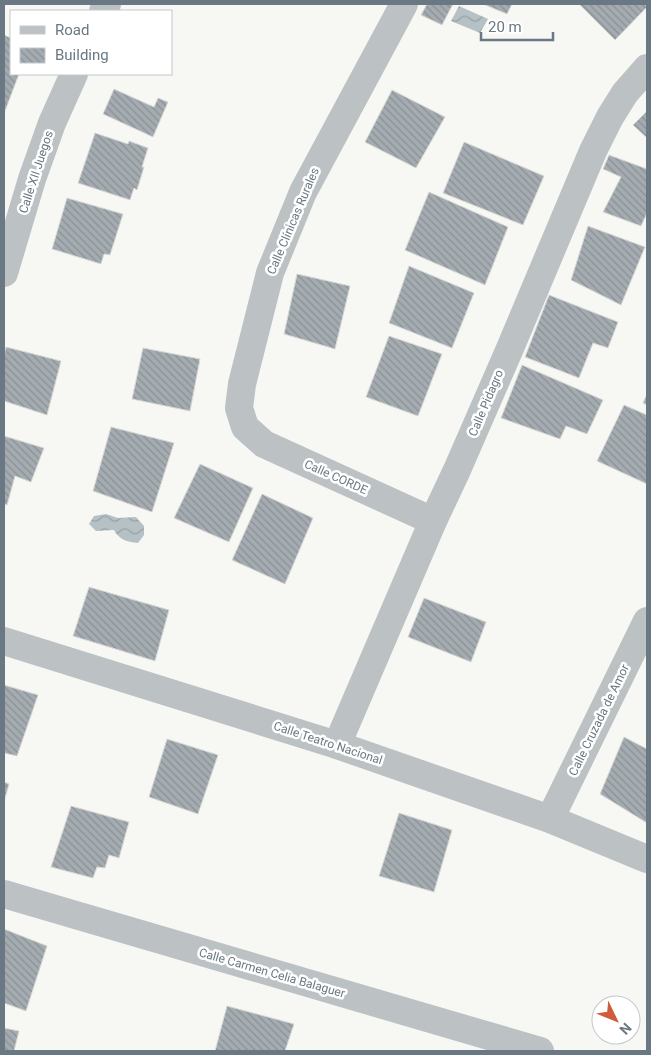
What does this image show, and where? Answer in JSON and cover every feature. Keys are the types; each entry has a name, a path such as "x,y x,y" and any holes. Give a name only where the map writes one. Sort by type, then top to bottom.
{"street":[{"name":"Calle Clínicas Rurales","path":"245,427 239,408 242,384 270,273 303,192 404,4"},
{"name":"Calle Pidagro","path":"337,745 433,521 504,363 594,150 610,116 625,93 647,68"},
{"name":"Calle XII Juegos","path":"4,273 32,179 52,123 74,75"},
{"name":"Calle CORDE","path":"245,427 264,444 433,521"},
{"name":"Calle Cruzada de Amor","path":"550,819 647,621"},
{"name":"Calle Teatro Nacional","path":"4,640 337,745 550,819 647,859"},
{"name":"Calle Carmen Celia Balaguer","path":"4,894 540,1051"}],"water":[{"path":"459,6 488,19 480,33 451,21"},
{"path":"106,514 118,518 136,517 144,526 144,535 138,543 131,542 118,536 114,530 96,531 89,524 94,516"}],"building":[{"path":"427,4 453,4 442,25 421,15"},
{"path":"483,4 512,4 507,14"},
{"path":"579,4 645,4 647,7 615,40"},
{"path":"4,35 10,38 10,75 19,75 4,111"},
{"path":"114,89 154,107 158,98 168,102 153,137 103,114"},
{"path":"392,90 445,117 416,168 365,142"},
{"path":"647,111 647,138 633,125"},
{"path":"95,133 128,144 129,141 148,148 137,190 134,188 130,200 78,183"},
{"path":"464,142 544,176 523,225 443,193"},
{"path":"609,155 647,169 647,213 641,226 603,212 621,177 603,169"},
{"path":"429,192 508,227 485,285 405,250"},
{"path":"67,198 123,214 110,255 104,254 101,264 52,249"},
{"path":"588,226 645,247 621,305 571,280"},
{"path":"409,266 474,293 452,348 389,323"},
{"path":"297,274 350,286 335,349 284,334"},
{"path":"549,295 618,322 608,348 593,343 579,378 525,357"},
{"path":"389,336 442,354 418,416 366,397"},
{"path":"6,347 61,361 47,415 4,401 4,356"},
{"path":"143,348 200,359 190,411 132,399"},
{"path":"522,365 603,400 587,434 566,426 560,439 501,418"},
{"path":"647,394 647,405 643,403"},
{"path":"624,405 647,415 647,484 597,461"},
{"path":"111,427 174,443 152,512 93,491"},
{"path":"4,436 44,448 31,482 15,476 7,505 4,504"},
{"path":"200,464 253,488 229,542 174,518"},
{"path":"262,494 313,518 285,584 232,560"},
{"path":"89,587 169,610 155,661 73,636"},
{"path":"424,598 486,622 471,662 408,637"},
{"path":"4,685 38,695 17,756 4,753"},
{"path":"624,737 647,749 647,823 600,794"},
{"path":"167,739 218,755 198,814 149,797"},
{"path":"4,782 9,784 4,802"},
{"path":"71,806 129,822 119,858 109,855 105,868 97,867 93,878 51,867"},
{"path":"399,813 452,830 434,892 379,876"},
{"path":"4,929 47,946 26,1011 4,1003"},
{"path":"227,1006 294,1024 285,1051 215,1051"},
{"path":"4,1028 19,1031 14,1051 4,1051"}]}
